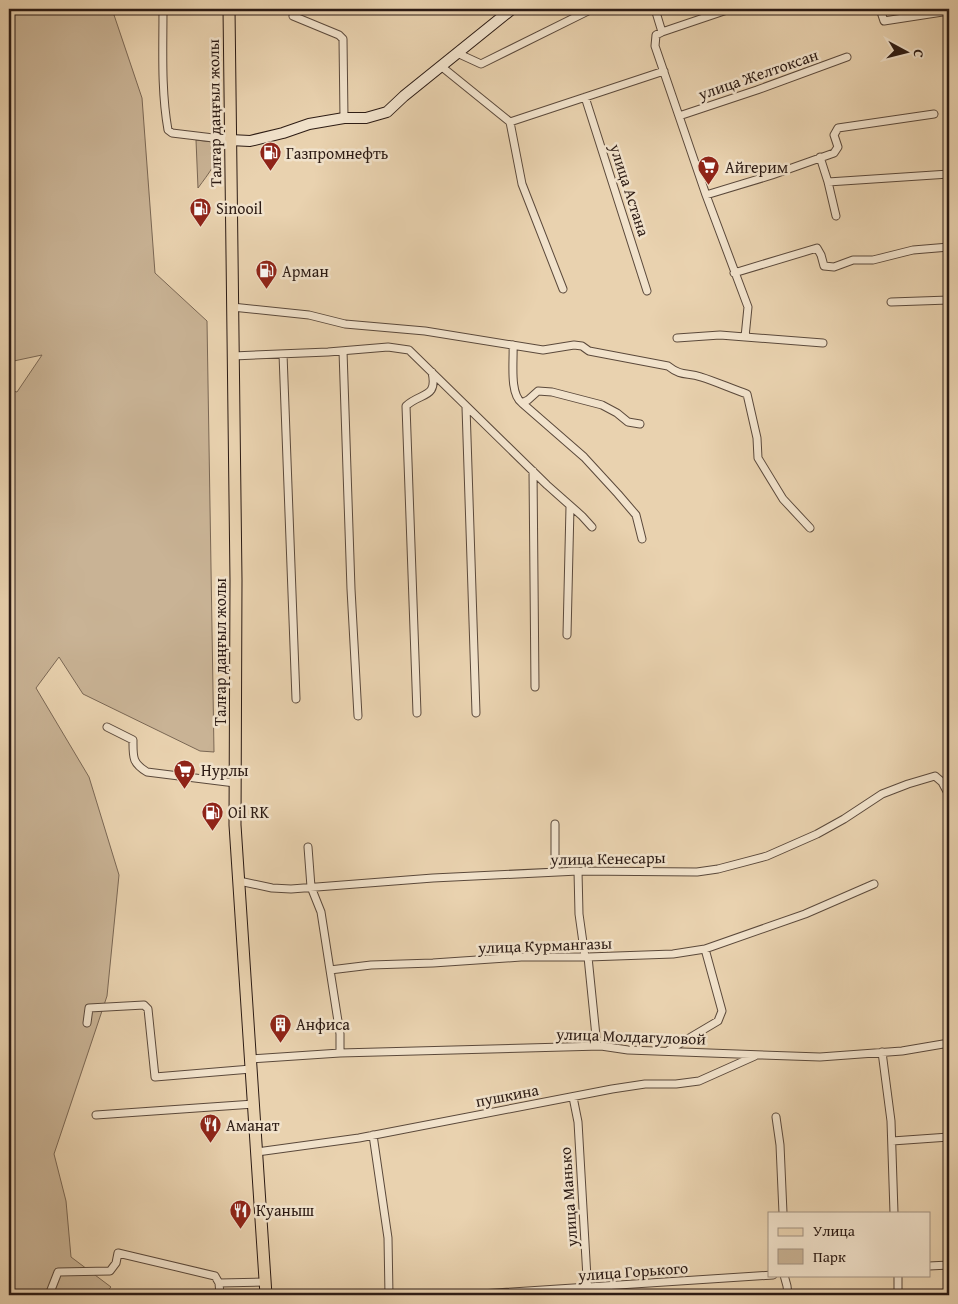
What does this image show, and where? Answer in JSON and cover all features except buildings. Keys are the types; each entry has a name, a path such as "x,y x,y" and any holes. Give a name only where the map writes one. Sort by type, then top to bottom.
{"main road":[{"name":"Талғар даңғыл жолы","path":"229,9 236,580 235,825 266,1295"}],"street":[{"path":"163,9 164,96 168,130 172,133 250,141 309,124 344,118 366,118 387,112 512,9"},
{"path":"457,53 481,64 592,9"},
{"path":"655,9 662,32"},
{"path":"730,9 662,32 656,35 655,46 706,195 748,307 745,337"},
{"path":"880,9 884,21 949,11"},
{"path":"293,16 339,35 343,39 344,118"},
{"name":"улица Желтоксан","path":"679,116 758,90 847,57"},
{"path":"442,66 510,122 522,184 563,289"},
{"path":"510,122 664,71"},
{"name":"улица Астана","path":"585,97 647,291"},
{"path":"706,195 834,153 838,146 834,135 838,128 934,114"},
{"path":"820,157 836,216"},
{"path":"828,182 949,174"},
{"path":"734,273 817,248 824,266 834,267 854,260 873,260 913,250 949,247"},
{"path":"892,302 949,300"},
{"path":"232,303 309,315 345,324 425,331 544,350 574,345 582,346 589,352 668,366 676,373 700,376 747,394 758,458 783,499 810,528"},
{"path":"677,338 720,335 823,343"},
{"path":"513,345 514,391 517,399 584,457 618,494 636,515 642,539"},
{"path":"233,356 388,347 409,350 466,407 582,516 592,528"},
{"path":"342,351 358,716"},
{"path":"283,354 296,699"},
{"path":"416,713 406,406 410,402 431,392 434,386 432,372"},
{"path":"522,403 538,391 552,392 602,405 628,422 640,424"},
{"path":"466,407 476,713"},
{"path":"533,470 535,687"},
{"path":"567,635 570,506"},
{"path":"107,727 133,740 133,757 138,766 147,772 235,782"},
{"name":"улица Кенесары","path":"239,881 272,888 291,889 578,871 697,872 718,869 767,856 817,834 882,794 908,784 935,776 942,782 949,795"},
{"path":"555,824 555,872"},
{"path":"308,846 311,887 321,912 340,1034 340,1053"},
{"path":"578,871 579,914 597,1046"},
{"name":"улица Курмангазы","path":"330,970 522,957 673,954 705,950 805,914 874,884"},
{"path":"668,1051 718,1021 722,1012 705,950"},
{"name":"улица Молдагуловой","path":"87,1023 89,1008 144,1005 148,1010 155,1077 340,1053 597,1046 628,1050 820,1057 882,1052 949,1043"},
{"path":"882,1052 892,1121 894,1212"},
{"name":"пушкина","path":"257,1152 310,1146 373,1135 612,1089 645,1084 676,1084 699,1081 758,1054"},
{"name":"улица Манько","path":"573,1097 578,1122 588,1292"},
{"path":"96,1114 254,1104"},
{"path":"776,1117 780,1145 783,1212"},
{"path":"373,1135 388,1238 389,1295"},
{"path":"892,1141 949,1137"},
{"path":"49,1295 58,1272 110,1271 116,1263 118,1253 215,1276 219,1283 220,1295"},
{"path":"930,1266 949,1265"},
{"name":"улица Горького","path":"466,1295 588,1292 646,1282 768,1275"},
{"path":"784,1276 788,1295"},
{"path":"898,1276 898,1295"},
{"path":"219,1283 265,1282"}],"green space":[{"path":"9,9 112,9 142,98 155,273 207,321 214,752 200,751 83,694 59,657 36,688 89,777 119,875 107,996 54,1154 66,1201 71,1257 111,1287 104,1295 9,1295 9,390 17,392 42,355 9,362"},
{"path":"196,140 221,143 216,161 198,188"}],"place":[{"name":"Газпромнефть","path":"270,172"},
{"name":"Айгерим","path":"709,186"},
{"name":"Sinooil","path":"200,227"},
{"name":"Арман","path":"266,290"},
{"name":"Нурлы","path":"185,789"},
{"name":"Oil RK","path":"212,831"},
{"name":"Анфиса","path":"280,1043"},
{"name":"Аманат","path":"210,1144"},
{"name":"Куаныш","path":"240,1229"}]}
